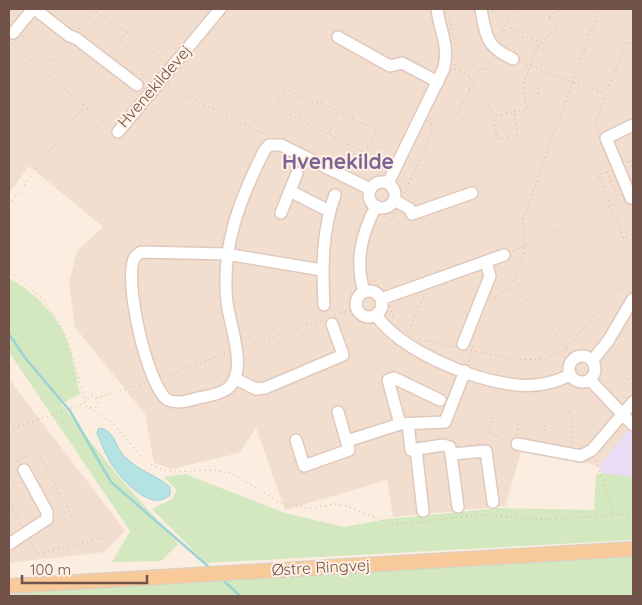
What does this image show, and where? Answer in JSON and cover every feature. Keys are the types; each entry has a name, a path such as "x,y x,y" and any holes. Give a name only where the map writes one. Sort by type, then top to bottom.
{"main road":[{"name":"Østre Ringvej","path":"9,586 633,549"}],"street":[{"path":"14,33 34,9 136,84"},
{"name":"Hvenekildevej","path":"118,132 220,9"},
{"path":"388,183 438,82 447,54 437,9"},
{"path":"481,11 485,31 492,47 513,59"},
{"path":"338,37 390,66 402,63 438,82"},
{"path":"625,200 606,138 633,124"},
{"path":"322,270 226,254 140,252 134,257 132,267 136,324 153,380 160,393 169,400 180,402 217,394 227,389 236,379 239,365 227,305 226,254 240,202 264,152 272,145 282,145 370,189"},
{"path":"281,213 297,173"},
{"path":"388,183 376,183 370,189 369,197 376,206 384,208 396,202"},
{"path":"388,183 395,192 396,202"},
{"path":"290,191 329,211"},
{"path":"396,202 410,209 412,214 472,193"},
{"path":"324,305 322,270 329,211 335,195"},
{"path":"364,292 359,266 360,250 363,235 376,206"},
{"path":"384,298 504,255"},
{"path":"466,347 490,276 486,262"},
{"path":"364,292 376,293 384,298"},
{"path":"364,292 357,300 357,308 365,316 376,315"},
{"path":"376,315 382,306 384,298"},
{"path":"592,361 608,341 633,299"},
{"path":"376,315 391,334 404,343 465,371 519,386 548,384 570,375"},
{"path":"236,379 256,388 265,388 343,355 331,331"},
{"path":"584,356 592,361 595,371 590,380 579,382 570,375 569,366 574,359 584,356"},
{"path":"347,441 404,424 445,422 465,371"},
{"path":"440,400 394,378 388,380 411,450 443,445 450,447 458,507"},
{"path":"590,380 633,425"},
{"path":"517,444 581,456 592,450 633,402"},
{"path":"301,445 304,466 349,450 338,412"},
{"path":"416,449 423,511"},
{"path":"452,454 486,451 493,502"},
{"path":"9,544 23,530 47,519 47,512 23,470"}],"path":[{"path":"14,33 52,62 93,9 122,30 128,32 158,56 162,78 269,136 272,145"},
{"path":"451,9 449,18 456,50"},
{"path":"481,11 508,9"},
{"path":"503,31 508,19 507,17 518,9"},
{"path":"493,116 527,110 524,82 530,66 541,42 558,28 542,9"},
{"path":"549,17 560,9"},
{"path":"488,304 509,287 520,270 526,244 522,222 571,81 599,9"},
{"path":"508,19 510,28 541,42"},
{"path":"105,61 128,32"},
{"name":"Hvenekildevej","path":"14,33 88,108 118,132"},
{"path":"606,138 594,125 626,42 633,45"},
{"path":"537,48 551,53"},
{"path":"136,84 158,56"},
{"path":"450,77 456,58"},
{"path":"513,59 606,94"},
{"path":"466,121 457,116 480,68 487,70"},
{"path":"454,69 475,78"},
{"path":"524,82 538,87 539,100"},
{"path":"285,89 315,104 319,102 339,112 376,130 365,152 274,106 285,89"},
{"path":"469,91 485,100 493,116 497,139 517,135 514,112"},
{"path":"9,205 76,116 81,110 88,108"},
{"path":"328,134 339,112"},
{"path":"374,237 376,230 392,218 396,202 432,134 431,116"},
{"path":"630,161 633,170"},
{"path":"504,255 625,200 606,172"},
{"path":"598,176 624,239 633,234"},
{"path":"370,271 371,278 384,298 396,324"},
{"path":"9,272 34,291 62,324 70,342 80,384 86,399 85,403"},
{"path":"415,337 429,342 466,347 517,360 544,359 567,348 615,291 633,282"},
{"path":"411,326 426,290 424,284"},
{"path":"509,287 537,307 574,359"},
{"path":"465,371 466,347"},
{"path":"628,379 633,387"},
{"path":"86,399 93,396 98,400 96,407 89,408"},
{"path":"85,403 89,408 113,423 147,464 175,472 210,470 232,473 281,503 294,506 310,508 336,504 393,524 485,515 538,520 633,513"},
{"path":"9,430 85,403"},
{"path":"569,412 572,422 572,454"},
{"path":"492,416 489,433 517,444 518,421"},
{"path":"544,420 547,449"},
{"path":"592,450 614,515"},
{"path":"9,488 37,451 74,520"},
{"path":"9,501 23,530 38,554 106,537"}],"shaded area":[{"path":"9,9 633,9 633,477 602,473 599,466 522,449 505,506 393,517 387,480 285,510 256,428 239,453 172,469 154,463 145,414 75,327 69,284 77,251 103,227 29,166 9,193"},
{"path":"9,379 125,531 104,552 9,563"},
{"path":"633,425 633,477 602,473 599,466"}],"green space":[{"path":"9,278 31,293 44,305 64,334 73,359 80,394 61,404 118,476 178,544 161,561 112,562 130,531 9,352"},
{"path":"602,473 633,477 633,540 206,563 152,509 172,499 177,490 164,477 185,474 285,513 344,527 388,519 500,508 594,510 596,475"},
{"path":"633,556 633,596 9,596 9,593"}],"water":[{"path":"101,428 113,437 122,454 131,463 170,487 170,495 163,499 155,500 147,498 132,488 119,475 105,452 97,433 98,429"}],"waterway":[{"path":"9,334 26,359 70,411 111,482 209,567"},
{"path":"223,580 240,596"}],"district":[{"name":"Hvenekilde","path":"338,161"}]}
